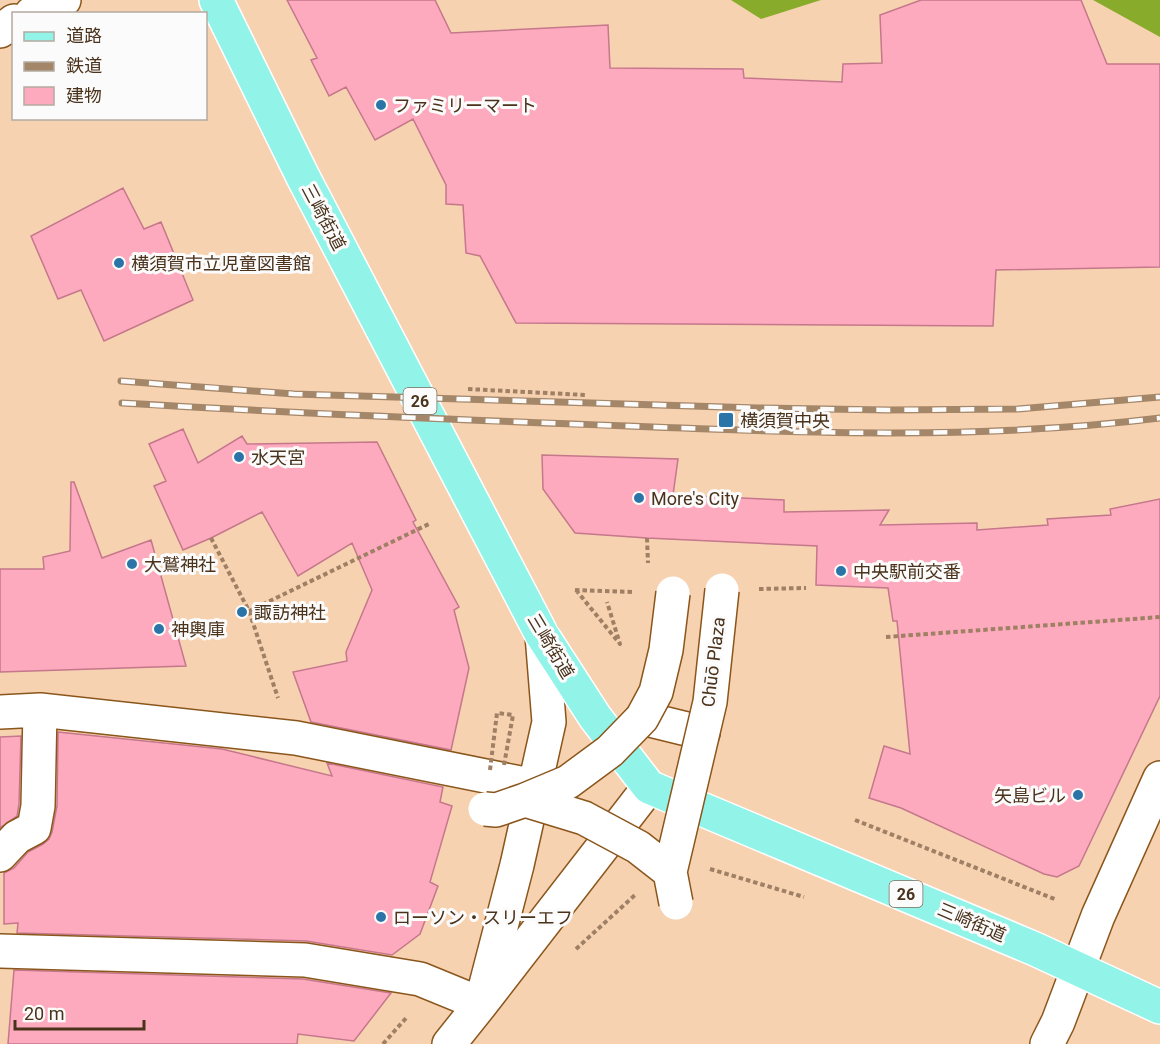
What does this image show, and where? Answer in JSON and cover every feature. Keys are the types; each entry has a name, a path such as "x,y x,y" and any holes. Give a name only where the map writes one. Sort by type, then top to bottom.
{"main road":[{"name":"三崎街道","path":"216,0 303,177 542,635 595,717 649,787 1035,948 1160,1007"}],"street":[{"path":"36,12 64,0"},
{"name":"Chūō Plaza","path":"673,887 703,733 736,590"},
{"path":"485,809 496,810 530,793 568,782 610,751 642,718 656,692 666,650 673,593"},
{"path":"482,1004 530,793 549,722 542,635"},
{"path":"0,855 16,837 34,828 38,806 40,710"},
{"path":"0,712 40,710 296,738 530,793 638,847 673,887"},
{"name":"Chūō Plaza","path":"642,718 703,733"},
{"path":"1047,1044 1058,1022 1098,916 1160,778"},
{"path":"448,1044 482,1004 649,787"},
{"path":"0,951 305,960 420,978 482,1004"}],"path":[{"path":"468,389 585,395"},
{"path":"249,611 431,523"},
{"path":"211,538 249,611 276,693"},
{"path":"736,590 806,588"},
{"path":"607,602 620,644 575,590 638,592"},
{"path":"885,637 1160,617"},
{"path":"485,809 496,713 513,715 504,766"},
{"path":"855,820 1057,900"},
{"path":"571,954 639,891 673,887 706,868 807,898"}],"green space":[{"path":"731,0 821,0 761,19"},
{"path":"1093,0 1160,0 1160,37"}],"building":[{"path":"287,0 435,0 451,33 608,25 610,68 743,69 744,78 842,82 843,64 882,63 880,15 921,0 1081,0 1107,64 1160,64 1160,267 996,270 993,326 516,323 480,256 466,253 463,205 446,204 446,185 413,119 375,140 346,87 329,96 311,60 317,58"},
{"path":"123,188 144,229 161,222 193,300 104,341 81,290 58,299 31,236"},
{"path":"183,429 198,463 242,436 247,444 377,442 416,520 413,522 459,607 454,610 469,668 451,750 311,722 293,672 347,661 346,652 372,590 352,543 298,576 262,512 183,550 154,486 166,481 149,444"},
{"path":"542,455 678,459 673,495 784,500 784,512 889,510 880,525 977,523 977,530 1048,525 1047,519 1111,515 1110,509 1160,499 1160,696 1079,866 1057,877 1044,874 901,808 869,798 884,746 910,754 897,621 893,621 888,588 816,585 817,546 575,533 543,489"},
{"path":"71,482 74,482 102,558 151,540 186,666 0,672 0,569 44,569 43,557 70,551"},
{"path":"58,732 222,749 332,776 327,763 443,787 440,802 452,806 430,882 438,886 420,934 392,955 306,941 17,933 18,923 4,924 4,873 14,868 28,852 49,839 52,832 57,806"},
{"path":"21,736 17,816 0,828 0,737"},
{"path":"14,970 303,979 391,993 354,1041 298,1034 297,1044 8,1044"}],"railway":[{"path":"121,381 294,394 758,408 1018,409 1160,397"},
{"path":"122,403 694,429 894,433 1028,430 1160,418"}],"place":[{"name":"ファミリーマート","path":"381,105"},
{"name":"横須賀市立児童図書館","path":"119,263"},
{"name":"横須賀中央","path":"726,420"},
{"name":"水天宮","path":"239,457"},
{"name":"More's City","path":"639,498"},
{"name":"大鷲神社","path":"132,564"},
{"name":"中央駅前交番","path":"841,571"},
{"name":"諏訪神社","path":"242,612"},
{"name":"神輿庫","path":"159,629"},
{"name":"矢島ビル","path":"1078,795"},
{"name":"ローソン・スリーエフ","path":"381,917"}]}
